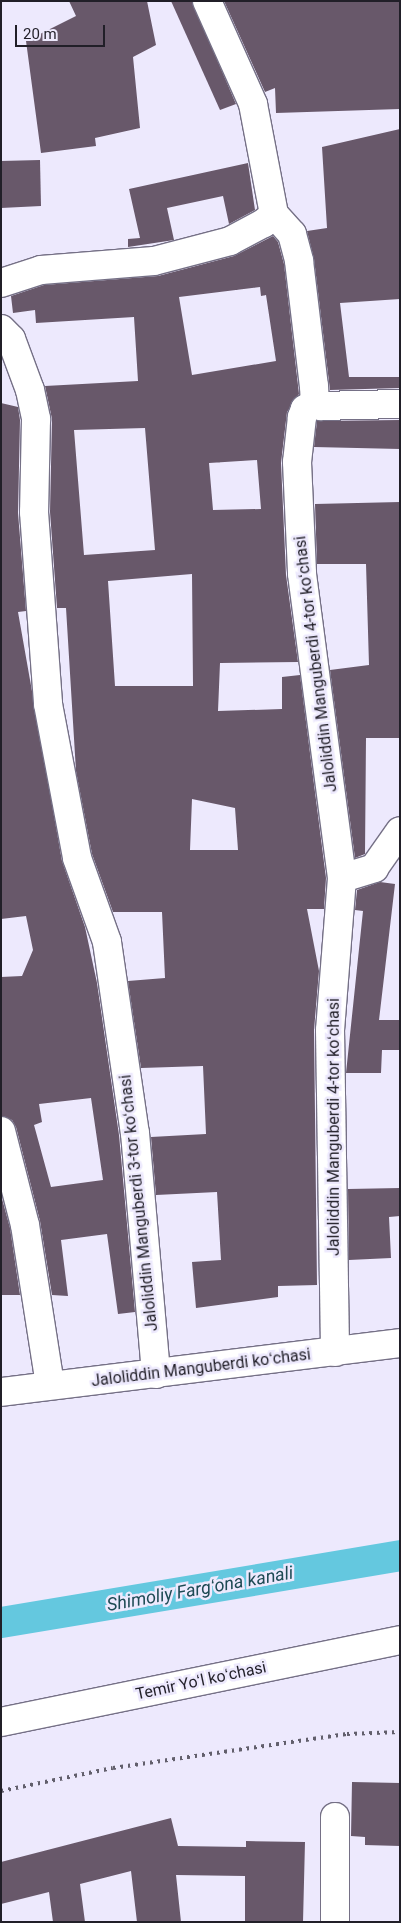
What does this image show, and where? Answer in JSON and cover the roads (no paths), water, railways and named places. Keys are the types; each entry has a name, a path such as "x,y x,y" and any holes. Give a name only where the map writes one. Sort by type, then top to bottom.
{"street":[{"path":"207,1 253,104 274,214 292,234 299,261 315,403 321,406 400,404"},
{"path":"1,283 41,270 154,261 230,241 252,231 274,214"},
{"name":"Jaloliddin Manguberdi 3-tor koʻchasi","path":"1,329 11,339 30,390 36,419 34,512 48,704 77,858 107,942 135,1133 156,1374"},
{"name":"Jaloliddin Manguberdi 4-tor koʻchasi","path":"315,403 305,409 299,432 302,574 342,878 330,1030 335,1352"},
{"path":"342,878 374,868 400,831"},
{"path":"1,1131 25,1226 50,1385"},
{"name":"Jaloliddin Manguberdi koʻchasi","path":"1,1392 400,1343"},
{"name":"Temir Yoʻl koʻchasi","path":"1,1722 400,1640"},
{"path":"335,1816 335,1922"}],"waterway":[{"name":"Shimoliy Fargʻona kanali","path":"1,1622 400,1555"}],"railway":[{"path":"1,1791 113,1768 347,1734 400,1732"}]}
